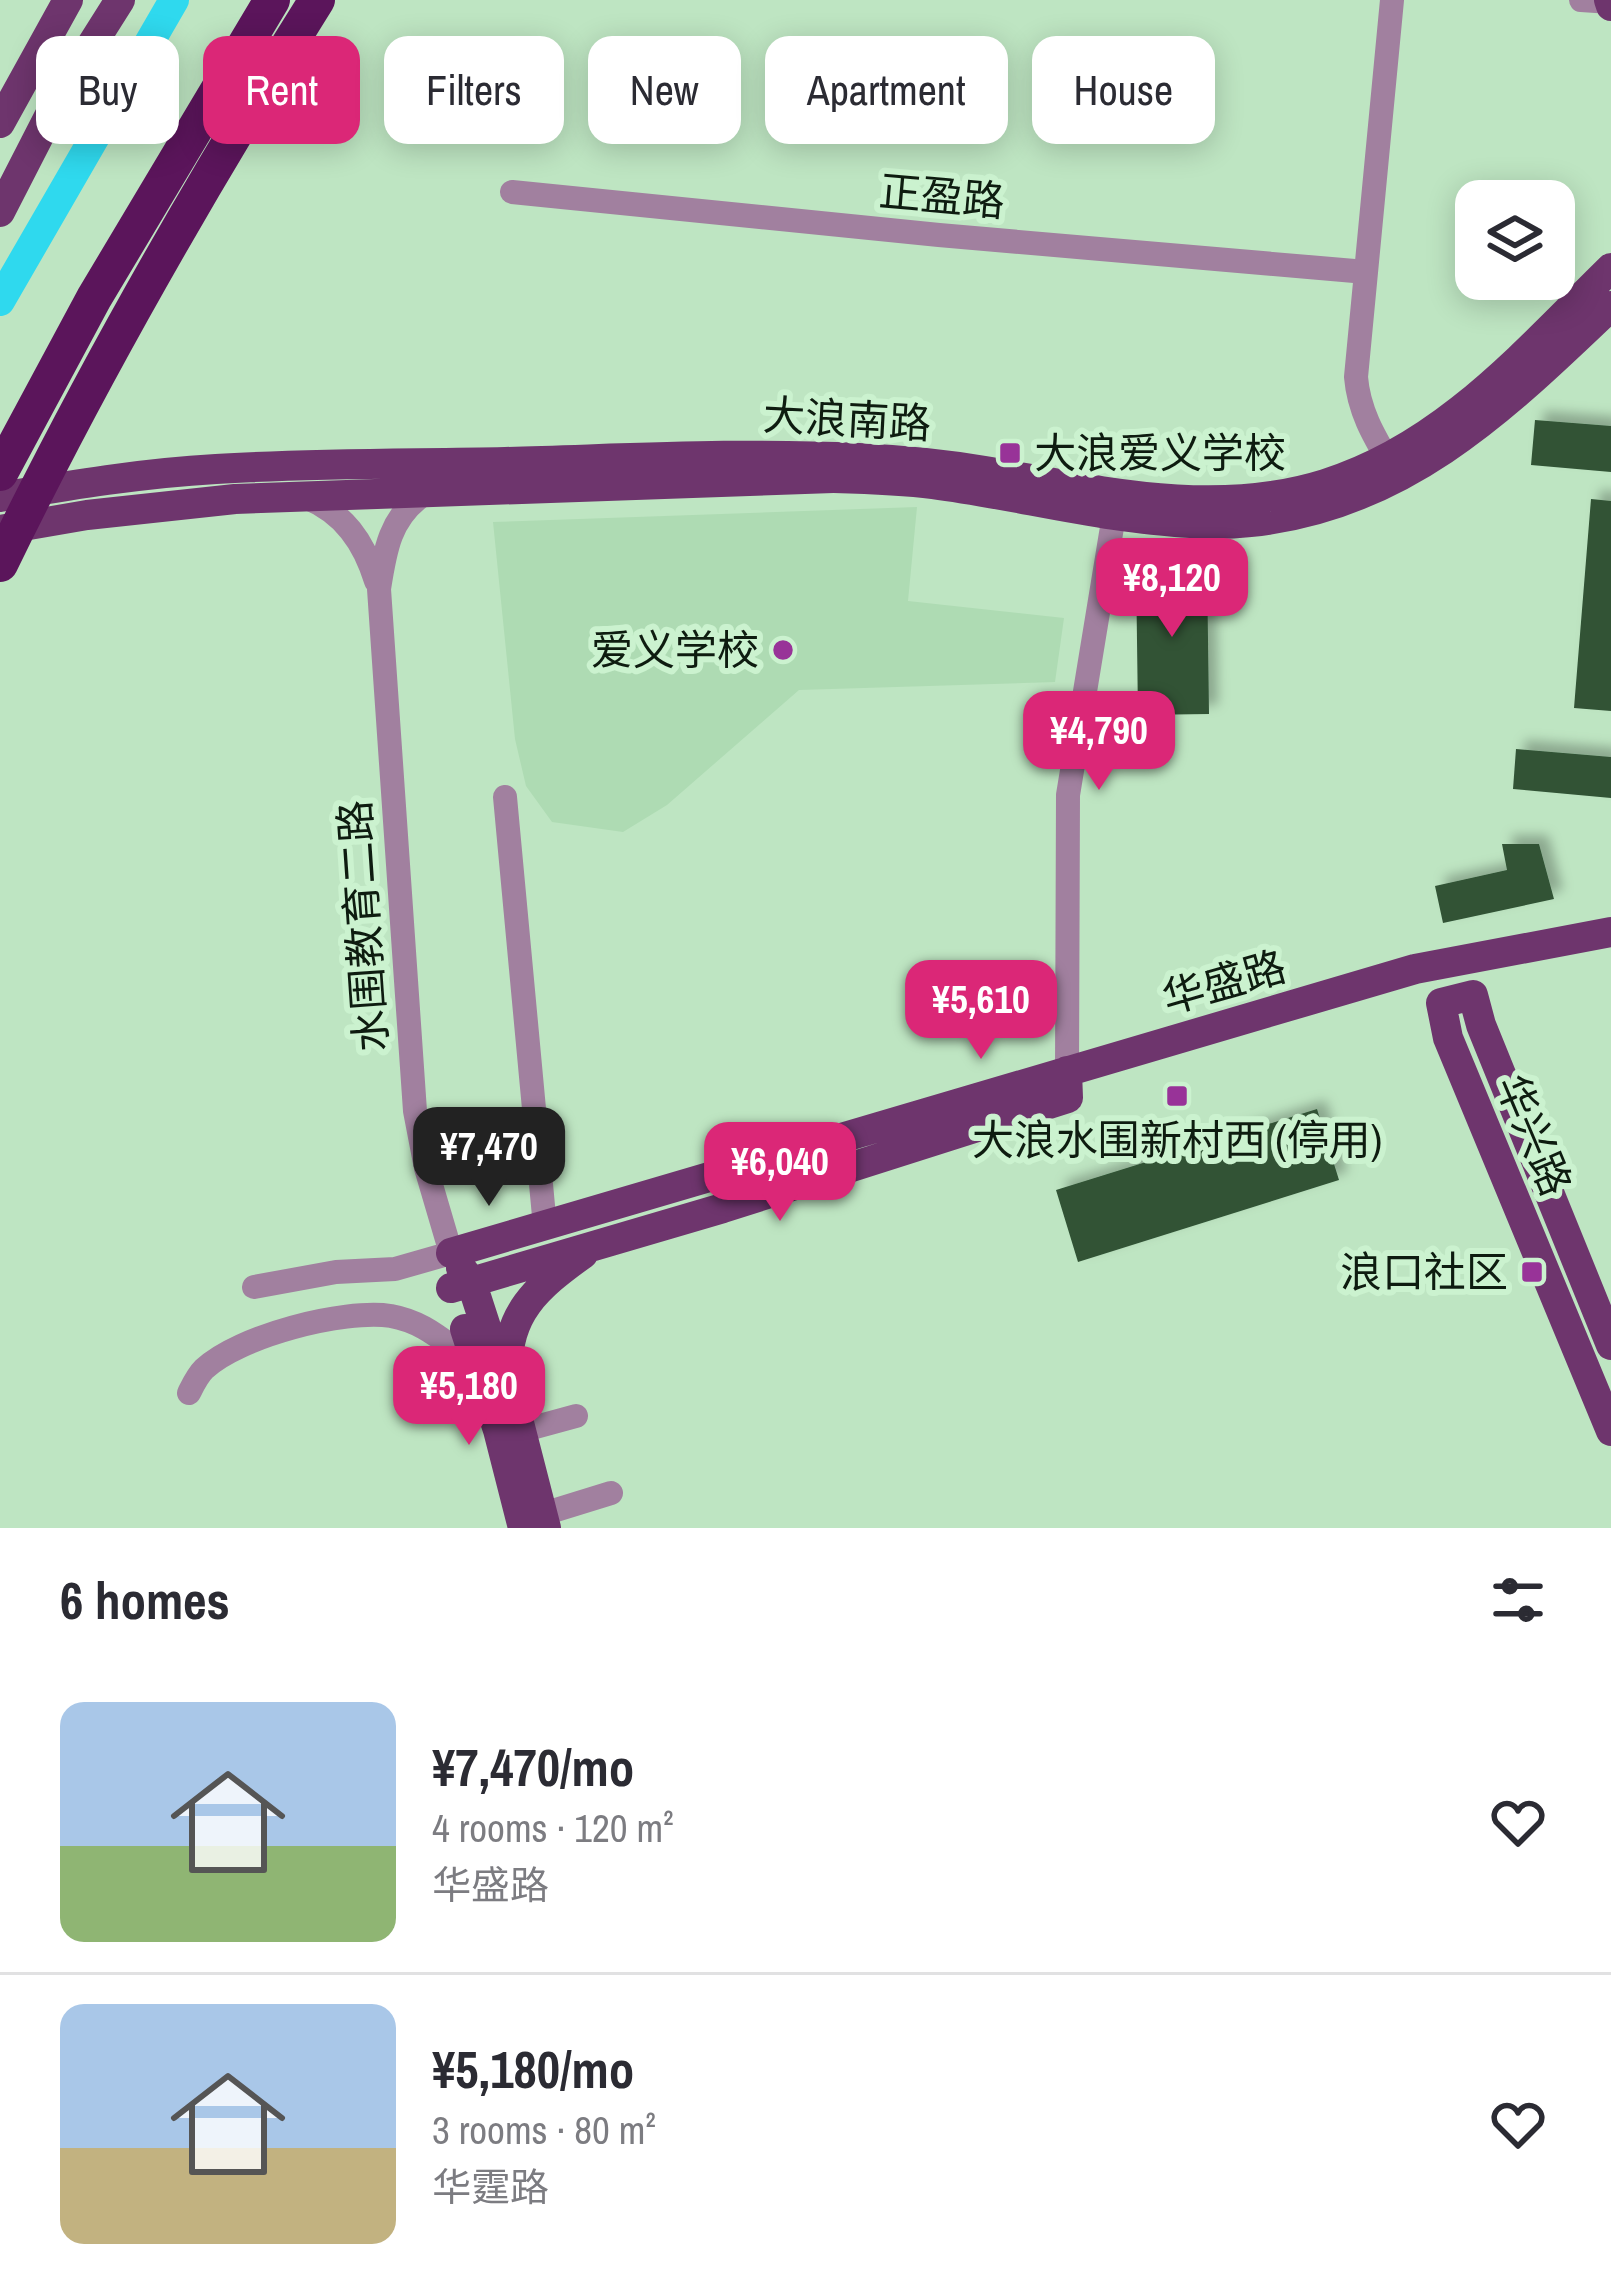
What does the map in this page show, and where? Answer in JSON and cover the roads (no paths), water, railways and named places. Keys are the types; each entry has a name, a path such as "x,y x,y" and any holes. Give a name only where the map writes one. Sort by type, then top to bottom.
{"highway":[{"path":"4,464 94,298 272,0"},
{"path":"0,564 146,283 317,0"}],"main road":[{"path":"0,123 68,0"},
{"path":"0,212 38,134 114,8 80,0"},
{"name":"大浪南路","path":"0,530 87,514 302,496 833,478 932,484 1114,515 1209,524 1285,518 1364,494 1491,387 1611,268"},
{"name":"大浪南路","path":"0,496 215,469 794,454 942,464 1168,500 1279,495 1393,468 1466,436 1506,405 1611,306"},
{"path":"188,472 190,504"},
{"name":"华盛路","path":"461,1284 603,1244 1415,969 1611,932"},
{"name":"华兴路","path":"1611,1345 1473,995 1441,1003 1448,1038 1611,1431"},
{"name":"华盛路","path":"451,1253 1067,1084"},
{"path":"508,1380 508,1345 520,1312 552,1278 603,1244"},
{"path":"451,1253 508,1380 537,1523"},
{"path":"461,1284 471,1350 537,1523"}],"street":[{"path":"1392,0 1355,377 1358,401 1393,468"},
{"path":"1581,0 1610,3"},
{"name":"正盈路","path":"512,192 939,236 1366,272"},
{"path":"379,589 392,530 405,509 424,494"},
{"path":"302,496 335,513 358,537 379,589"},
{"path":"1067,1084 1068,795 1114,515"},
{"name":"水围教育二路","path":"379,589 415,1111 451,1253"},
{"path":"506,797 545,1227"},
{"path":"254,1287 394,1269 451,1253"},
{"path":"189,1393 200,1373 242,1347 278,1331 353,1316 402,1318 432,1330 458,1351 471,1350"},
{"path":"521,1431 576,1416"},
{"path":"537,1523 611,1493"}],"waterway":[{"path":"0,301 174,0"}],"place":[{"name":"大浪爱义学校","path":"1010,453"},
{"name":"爱义学校","path":"783,650"},
{"name":"大浪水围新村西 (停用)","path":"1177,1096"},
{"name":"浪口社区","path":"1532,1272"}]}
